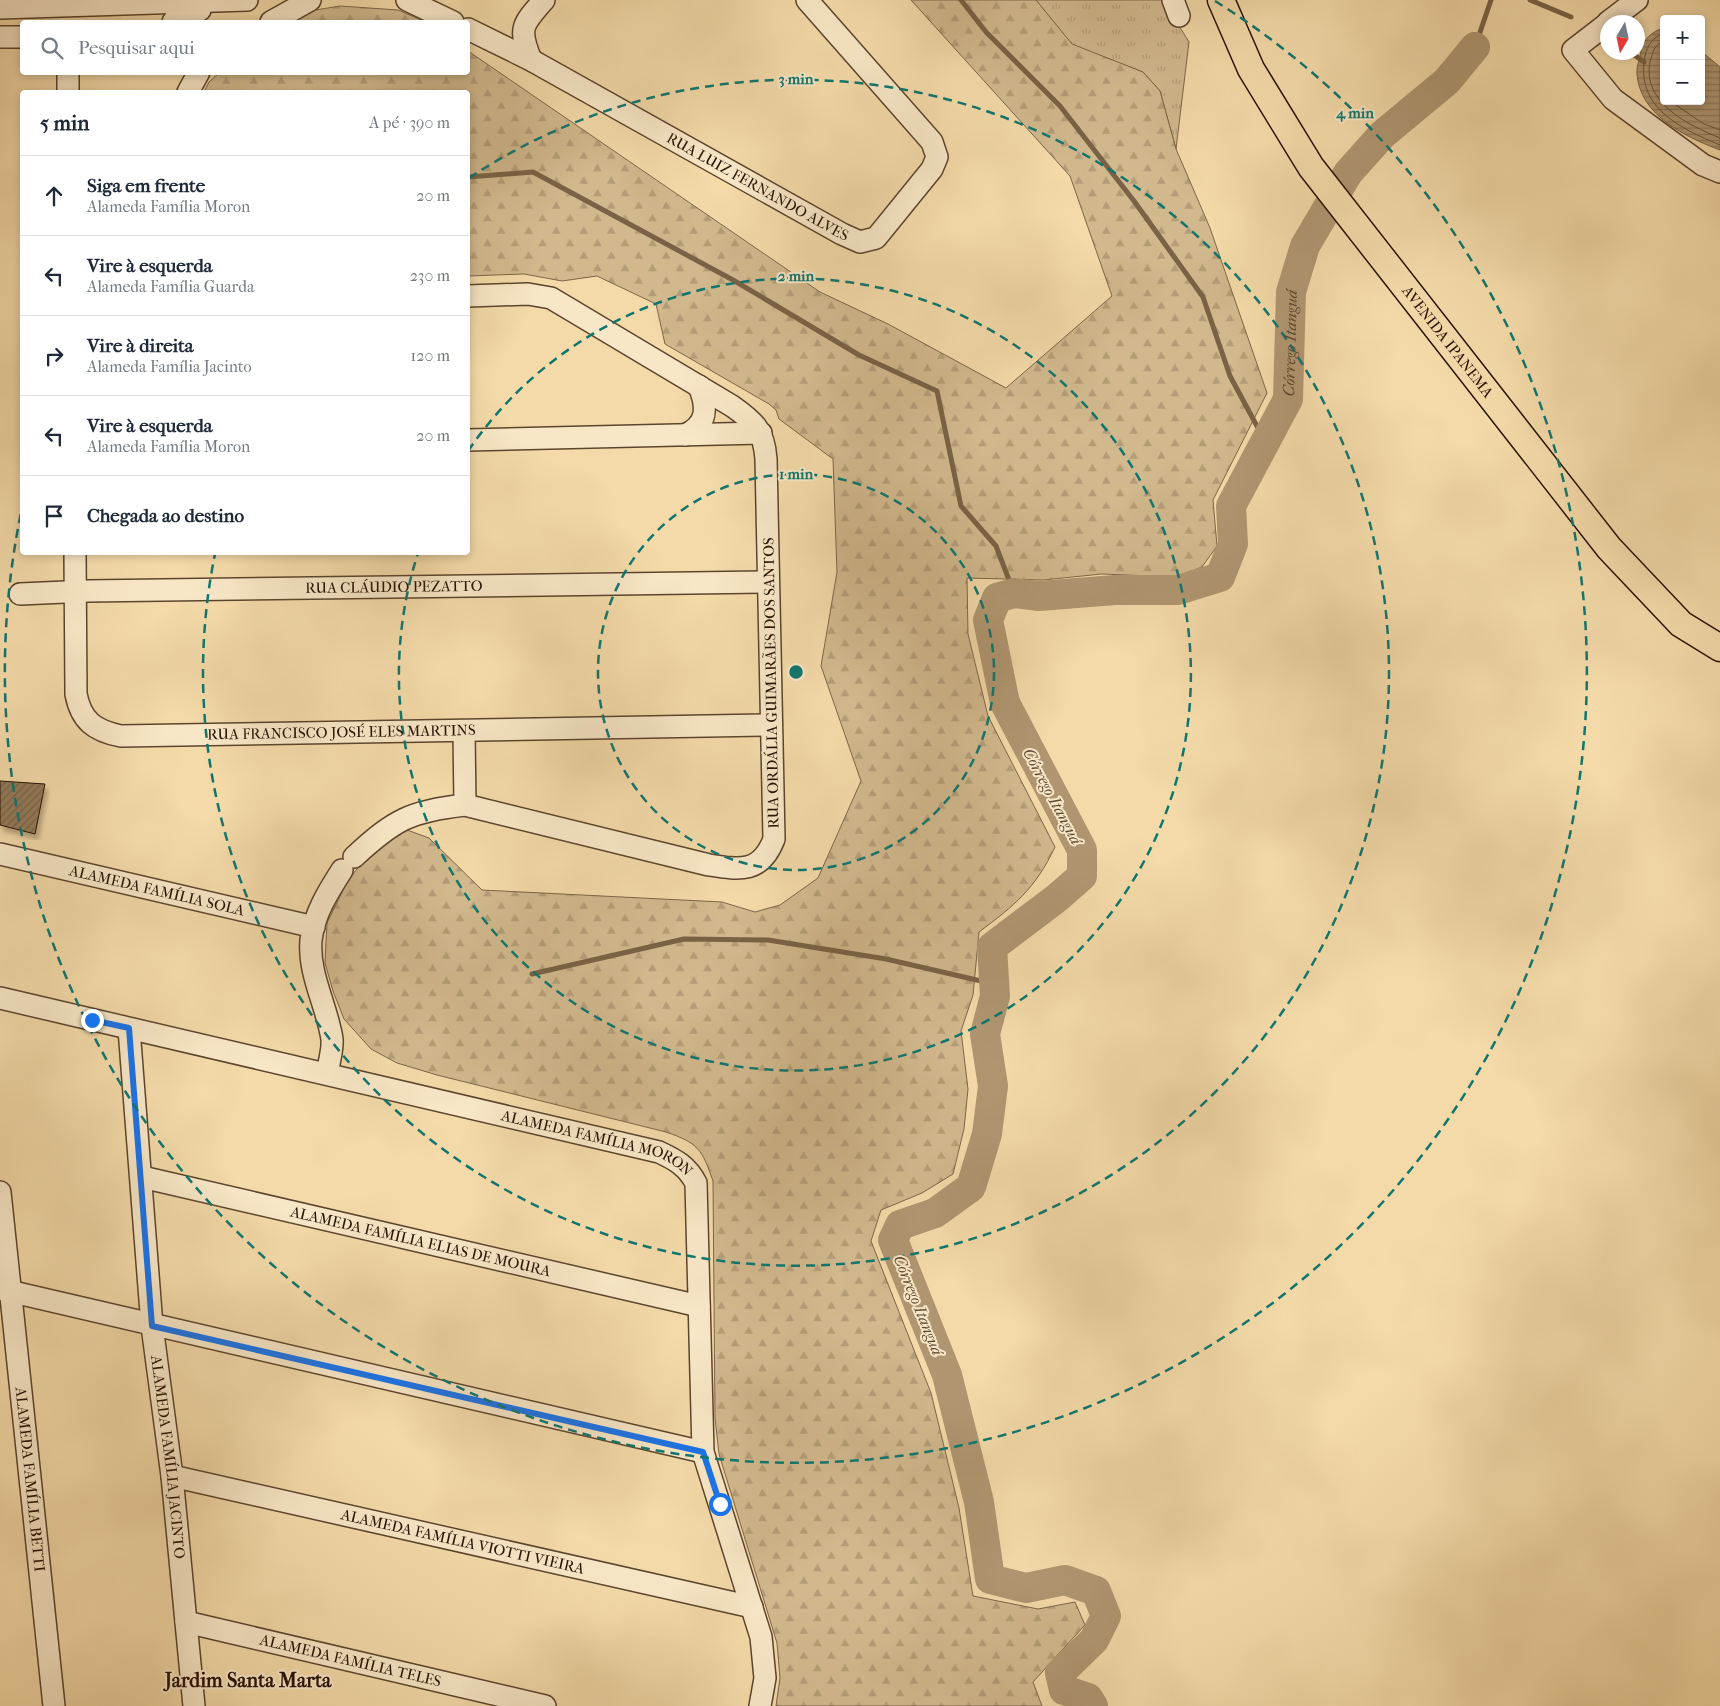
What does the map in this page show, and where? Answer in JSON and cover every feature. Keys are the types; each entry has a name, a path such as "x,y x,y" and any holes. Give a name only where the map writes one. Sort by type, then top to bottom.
{"main road":[{"name":"AVENIDA IPANEMA","path":"1221,0 1251,69 1312,167 1609,548 1681,624 1720,648"}],"street":[{"path":"0,8 67,9 247,0"},
{"path":"174,20 179,14 188,10 219,10 259,0"},
{"path":"275,20 310,0"},
{"path":"407,0 449,20"},
{"path":"531,60 523,40 526,21 544,0"},
{"name":"RUA LUIZ FERNANDO ALVES","path":"470,30 531,60 842,234 860,242 876,238 932,169 937,157 932,142 807,0"},
{"path":"1617,15 1637,0"},
{"path":"1600,28 1573,50 1613,99 1703,165 1720,172"},
{"path":"0,37 20,36"},
{"path":"68,75 68,90"},
{"path":"185,75 187,90"},
{"path":"188,90 196,75"},
{"path":"470,296 528,294 551,298 749,418 761,433"},
{"path":"685,434 695,430 703,420 706,404 699,386"},
{"path":"470,440 761,433"},
{"name":"RUA ORDÁLIA GUIMARÃES DOS SANTOS","path":"327,1073 332,1040 314,977 311,942 314,927 324,897 348,864 383,830 412,814 438,808 465,805 709,865 738,870 756,865 768,854 774,839 776,821 770,725 766,460 765,444 761,433"},
{"name":"RUA FRANCISCO JOSÉ ELES MARTINS","path":"74,555 75,679 78,706 84,718 92,726 105,733 121,736 464,732 770,725"},
{"name":"RUA CLÁUDIO PEZATTO","path":"20,594 74,591 768,582"},
{"path":"464,732 465,805"},
{"name":"ALAMEDA FAMÍLIA SOLA","path":"0,854 314,927"},
{"name":"ALAMEDA FAMÍLIA MORON","path":"0,998 659,1152 680,1162 691,1173 696,1183 703,1452 752,1607 764,1653 765,1678 760,1706"},
{"name":"ALAMEDA FAMÍLIA JACINTO","path":"129,1028 152,1326 172,1476 194,1706"},
{"name":"ALAMEDA FAMÍLIA ELIAS DE MOURA","path":"142,1177 699,1306"},
{"name":"ALAMEDA FAMÍLIA BETTI","path":"0,1192 5,1290 34,1510 54,1706"},
{"path":"5,1290 152,1326 703,1452"},
{"name":"ALAMEDA FAMÍLIA VIOTTI VIEIRA","path":"172,1476 752,1607"},
{"name":"ALAMEDA FAMÍLIA TELES","path":"186,1622 545,1706"}],"green space":[{"path":"911,0 1036,0 1072,44 1143,72 1160,91 1176,149 1210,228 1267,393 1213,500 1217,546 1202,567 1175,577 1102,574 1043,580 967,578 968,634 988,716 1055,847 1032,885 1014,904 979,932 973,995 961,1031 968,1089 964,1129 953,1174 922,1193 881,1210 871,1241 931,1393 959,1508 973,1596 1038,1609 1075,1602 1085,1625 1033,1682 1042,1706 776,1706 780,1678 777,1643 719,1454 715,1418 713,1181 702,1154 692,1144 666,1132 437,1075 397,1063 371,1049 344,1019 325,963 327,923 345,886 356,870 378,848 407,830 429,838 482,890 722,902 755,912 780,905 818,878 861,781 821,666 837,572 833,459 779,419 776,410 769,404 665,344 656,304 597,276 562,281 524,274 470,276 470,90 205,90 209,82 217,75 470,75 470,52 820,292 888,324 1006,388 1112,296 1070,176"},
{"path":"1036,0 1163,0 1189,42 1176,149 1160,91 1143,72 1072,45"},
{"path":"340,6 398,10 421,20 289,20 303,12"}],"water":[{"path":"1660,29 1660,105 1705,105 1705,54 1720,67 1720,150 1693,139 1667,123 1646,102 1640,89 1637,71 1639,60 1645,60 1645,42"}],"building":[{"path":"0,781 45,784 35,834 0,825"}],"waterway":[{"path":"961,0 986,32 1060,106 1134,201 1203,297 1230,376 1265,441"},
{"name":"Córrego Itanguá","path":"1475,47 1491,0"},
{"path":"1530,0 1571,17"},
{"name":"Córrego Itanguá","path":"1093,1706 1088,1698 1064,1690 1060,1673 1094,1640 1106,1616 1096,1591 1065,1580 1026,1588 990,1579 979,1502 947,1375 893,1240 900,1225 935,1213 971,1187 987,1134 993,1086 985,1034 995,996 992,947 1057,898 1082,876 1082,850 1005,703 988,620 997,598 1014,593 1039,596 1115,590 1178,590 1220,577 1233,544 1231,506 1288,399 1291,292 1305,246 1348,173 1382,135 1447,81 1475,47"},
{"path":"470,177 533,172 733,280 859,355 937,391 961,506 996,546 1014,593"},
{"path":"532,974 684,939 768,940 886,959 994,984"}],"district":[{"name":"Jardim Santa Marta","path":"248,1680"}],"route":[{"path":"92,1020 129,1028 152,1326 703,1452 720,1504"}]}
